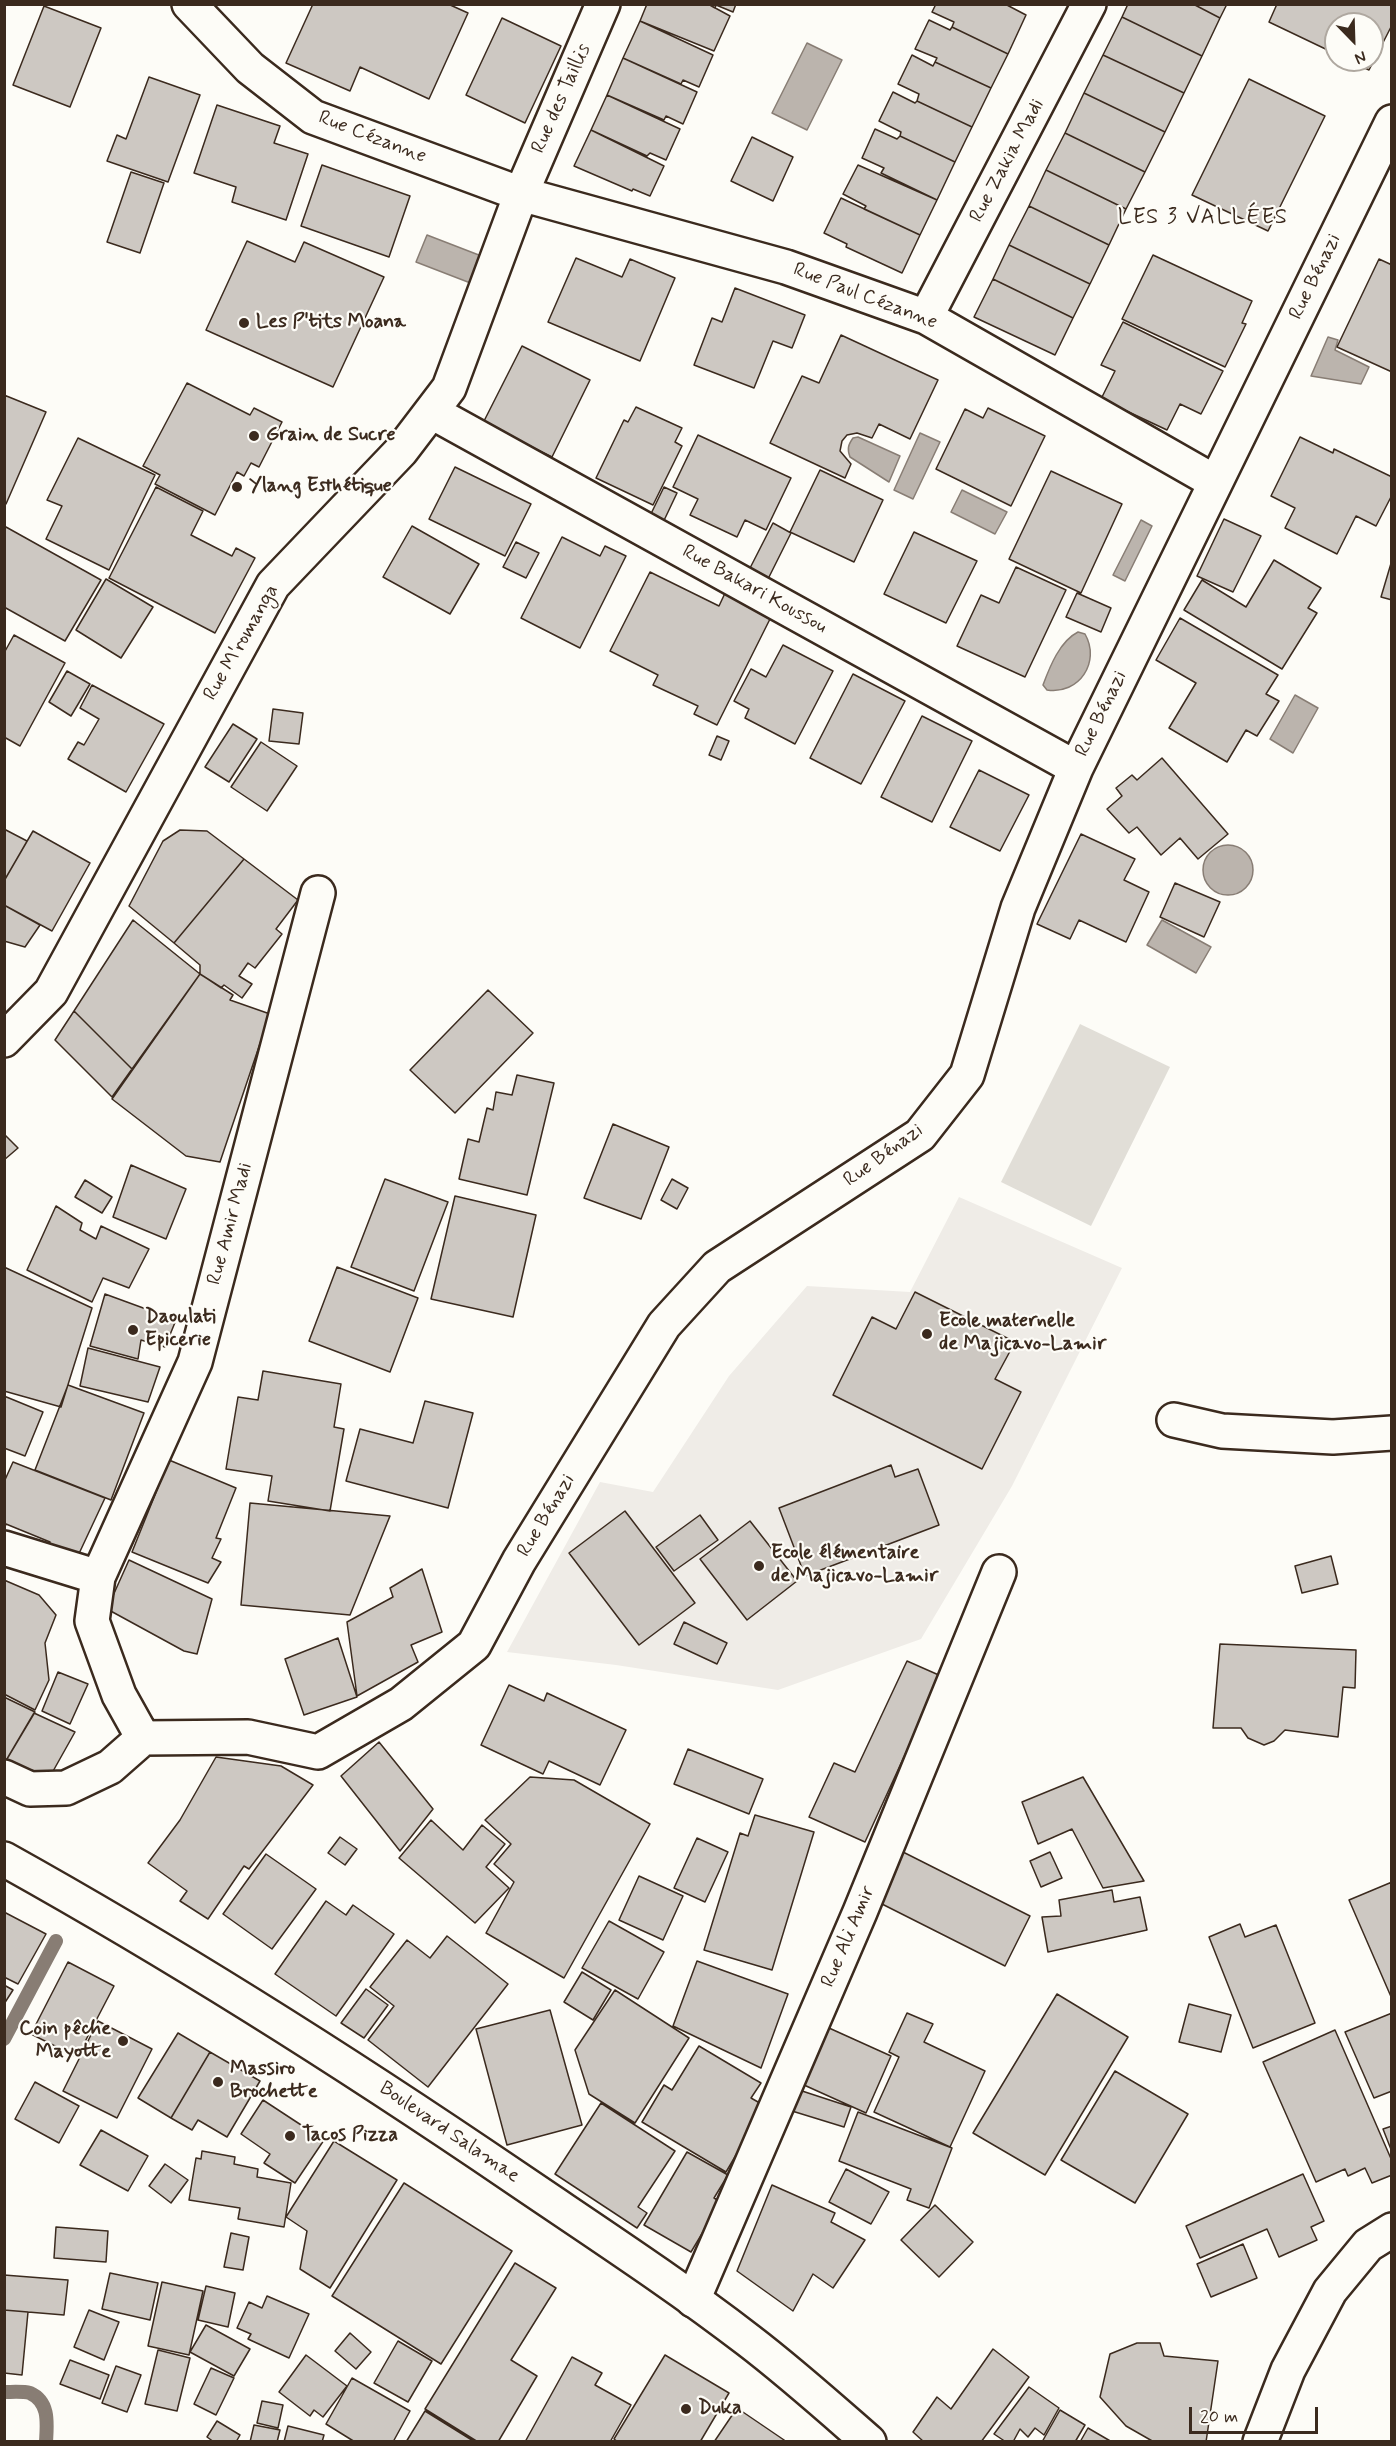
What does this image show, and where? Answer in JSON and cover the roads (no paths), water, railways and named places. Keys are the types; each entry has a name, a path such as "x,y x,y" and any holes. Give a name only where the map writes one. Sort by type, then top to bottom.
{"street":[{"name":"Rue des Taillis","path":"521,194 603,4"},
{"name":"Rue Zakia Madi","path":"926,317 1089,4"},
{"name":"Rue Cézanne","path":"190,5 250,68 313,117 521,194"},
{"name":"Rue Bénazi","path":"143,1738 248,1737 318,1752 401,1704 474,1645 519,1561 664,1325 717,1267 920,1135 967,1075 1018,908 1076,768 1392,122"},
{"name":"Rue Paul Cézanne","path":"521,194 786,267 926,317 1215,482"},
{"name":"Rue M'romanga","path":"4,1040 51,992 273,585 401,451 449,388 521,194"},
{"name":"Rue Bakari Koussou","path":"432,412 1076,768"},
{"name":"Rue Amir Madi","path":"143,1738 119,1695 92,1621 98,1576 195,1362 318,893"},
{"path":"1174,1420 1222,1431 1333,1437 1392,1433"},
{"path":"4,1548 98,1576"},
{"name":"Rue Ali Amir","path":"693,2300 860,1912 999,1572"},
{"path":"4,1776 30,1789 66,1788 110,1767 143,1738"},
{"name":"Boulevard Salamae","path":"4,1858 99,1912 315,2044 423,2115 693,2300 769,2357 869,2442"},
{"path":"1260,2442 1288,2370 1330,2291 1368,2245 1392,2230"}],"waterway":[{"path":"4,2039 56,1941"},
{"path":"4,2392 30,2393 41,2402 46,2414 46,2442"}],"place":[{"name":"Les P'tits Moana","path":"244,323"},
{"name":"Grain de Sucre","path":"254,436"},
{"name":"Ylang Esthétique","path":"237,487"},
{"name":"Daoulati Epicerie","path":"133,1330"},
{"name":"Ecole maternelle de Majicavo-Lamir","path":"927,1334"},
{"name":"Ecole élémentaire de Majicavo-Lamir","path":"759,1566"},
{"name":"Coin pêche Mayotte","path":"123,2041"},
{"name":"Massiro Brochette","path":"218,2082"},
{"name":"Tacos Pizza","path":"290,2136"},
{"name":"Duka","path":"686,2409"}],"district":[{"name":"LES 3 VALLÉES","path":"1203,218"}]}
